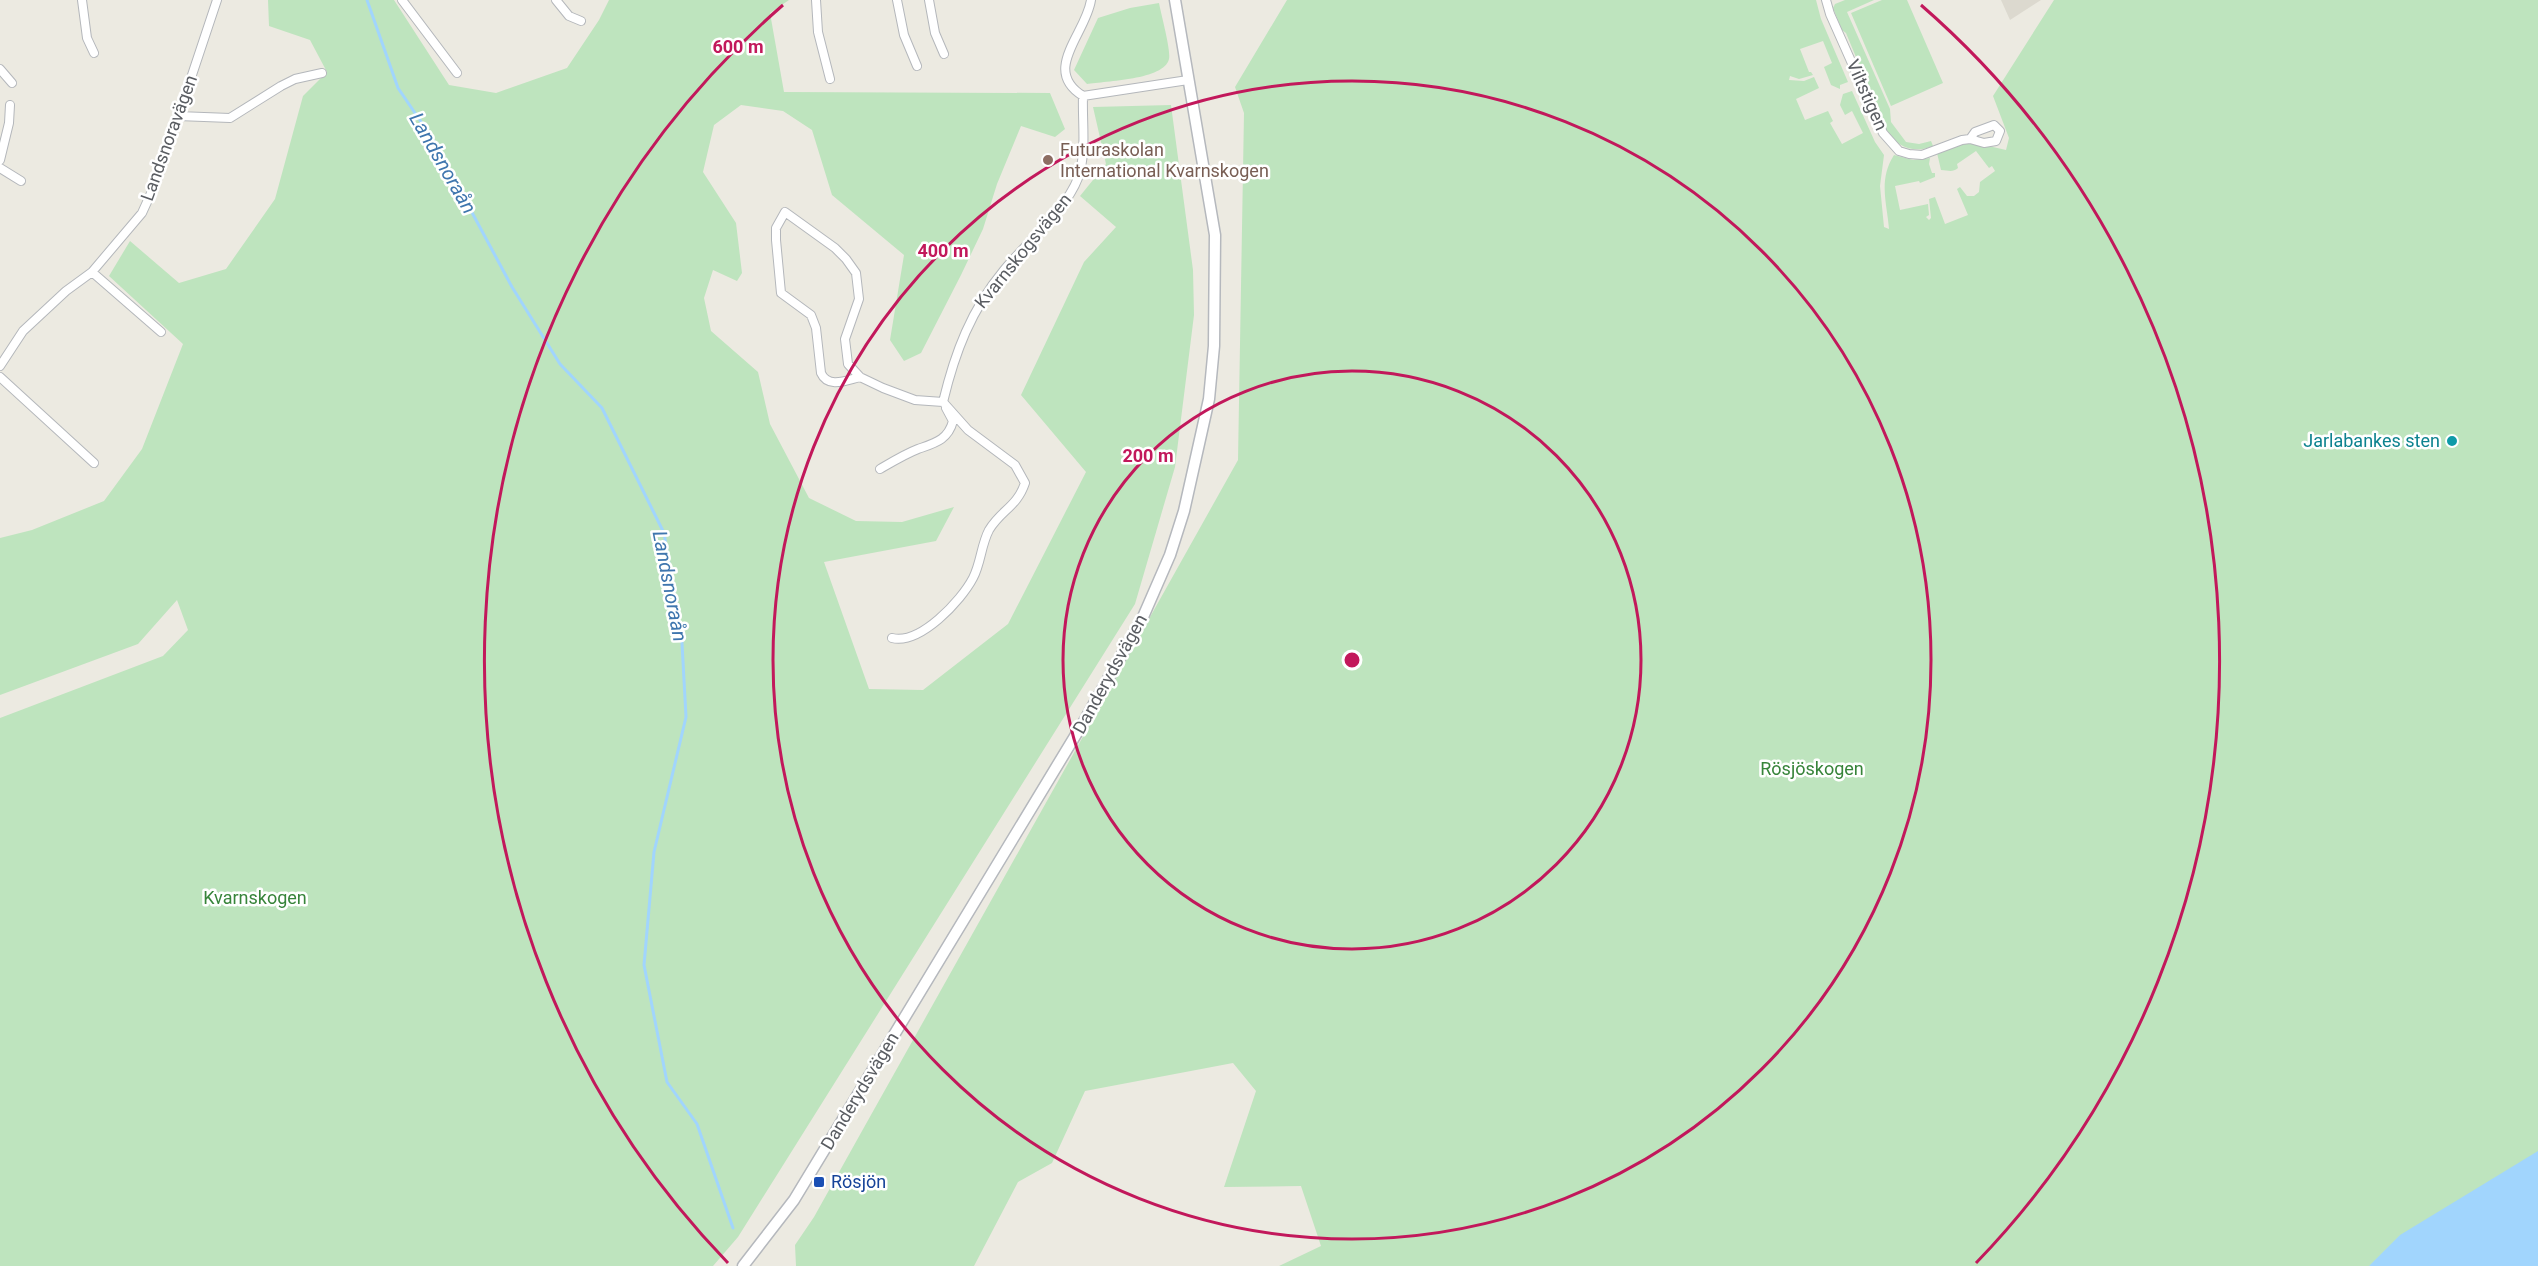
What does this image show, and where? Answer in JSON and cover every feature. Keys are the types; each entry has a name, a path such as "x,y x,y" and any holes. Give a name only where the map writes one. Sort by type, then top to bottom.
{"main road":[{"name":"Danderydsvägen","path":"742,1266 794,1200 1086,718 1143,617 1170,555 1191,484 1209,399 1216,295 1215,235 1175,0"}],"street":[{"path":"82,0 87,38 94,53"},
{"name":"Landsnoravägen","path":"0,366 23,331 66,291 92,272 142,213 157,180 217,0"},
{"path":"402,0 457,73"},
{"path":"556,0 569,16 581,21"},
{"path":"816,0 818,32 830,79"},
{"path":"897,0 904,35 917,66"},
{"path":"929,0 934,33 944,54"},
{"path":"1090,0 1086,15 1067,56 1065,78 1072,89 1083,96 1188,80"},
{"name":"Viltstigen","path":"1826,0 1876,118 1889,142 1899,151 1922,155 1970,139"},
{"path":"0,69 12,83"},
{"path":"178,116 230,118 288,82 322,73"},
{"name":"Kvarnskogsvägen","path":"943,402 951,369 974,312 1003,271 1067,200 1078,178 1082,161 1083,96"},
{"path":"0,160 9,123 10,105"},
{"path":"0,168 21,181"},
{"path":"860,377 842,382 829,383 824,380 821,374 816,328 811,315 781,293 776,228 785,212 835,248 856,273 859,299 848,327 844,350 848,364 860,377 915,400 943,402 968,430 1015,465 1025,483 1020,497 989,531 979,565 961,595 946,612 920,633 900,640 892,638"},
{"path":"92,272 161,332"},
{"path":"0,376 94,463"},
{"path":"880,469 918,449 932,446 950,432 953,421 943,402"}],"shaded area":[{"path":"2001,0 2041,0 2010,20"}],"green space":[{"name":"Kvarnskogen","path":"268,0 394,0 449,85 496,93 567,68 599,20 609,0 789,0 770,13 784,92 1050,93 1065,129 1055,137 1021,126 997,184 983,229 961,275 921,353 904,361 890,340 904,255 832,195 812,130 783,111 741,105 714,125 703,172 736,223 742,273 737,281 713,270 704,298 711,331 758,372 770,424 809,498 856,521 902,522 954,507 936,541 824,562 869,689 923,690 1008,624 1086,472 1021,395 1084,262 1116,227 1080,196 1106,164 1093,107 1171,105 1193,270 1194,315 1175,467 1135,604 738,1237 713,1266 0,1266 0,718 163,656 188,630 177,600 138,644 0,695 0,538 32,530 104,501 142,449 183,344 109,276 130,241 179,283 226,269 275,199 303,96 327,72 310,40 269,26"},
{"name":"Rösjöskogen","path":"1287,0 1816,0 1821,19 1848,82 1840,85 1840,89 1831,85 1824,67 1832,63 1823,41 1800,49 1809,72 1813,75 1799,79 1790,76 1789,80 1804,81 1814,77 1819,88 1796,99 1805,120 1828,111 1833,121 1830,123 1842,144 1863,133 1852,111 1845,115 1840,105 1843,94 1852,91 1875,142 1884,155 1880,186 1884,227 1889,229 1885,183 1886,173 1894,155 1913,160 1930,158 1932,173 1935,173 1935,177 1920,183 1919,181 1895,186 1900,210 1928,204 1929,215 1926,217 1929,220 1931,218 1929,199 1935,197 1945,224 1968,215 1957,189 1960,187 1967,196 1974,196 1979,192 1980,182 1995,171 1992,166 1989,168 1976,151 1957,164 1956,170 1941,170 1937,153 1971,142 2006,150 2009,138 1993,96 2054,0 2538,0 2538,1266 1279,1266 1321,1246 1301,1186 1224,1187 1256,1091 1233,1063 1085,1091 1052,1163 1018,1182 974,1266 796,1266 795,1245 814,1217 1238,460 1244,113 1235,87"},
{"path":"1845,0 1874,0 1847,12 1890,109 1891,122 1906,142 1919,144 1931,141 1933,146 1919,149 1907,148 1896,142 1887,132 1846,33 1842,30 1833,8 1835,4"},
{"path":"1882,0 1907,0 1943,83 1891,106 1851,13"},
{"path":"1159,3 1169,54 1165,66 1157,71 1133,78 1087,84 1074,70 1098,18 1130,8"}],"water":[{"path":"2538,1151 2538,1266 2369,1266 2400,1235"}],"waterway":[{"name":"Landsnoraån","path":"367,0 398,88 432,138 512,287 560,364 602,408 664,533 682,643 686,717 654,852 644,965 667,1082 697,1124 733,1228"}],"place":[{"name":"Futuraskolan International Kvarnskogen","path":"1048,160"},
{"name":"Jarlabankes sten","path":"2452,441"},
{"name":"Rösjön","path":"819,1182"}]}
